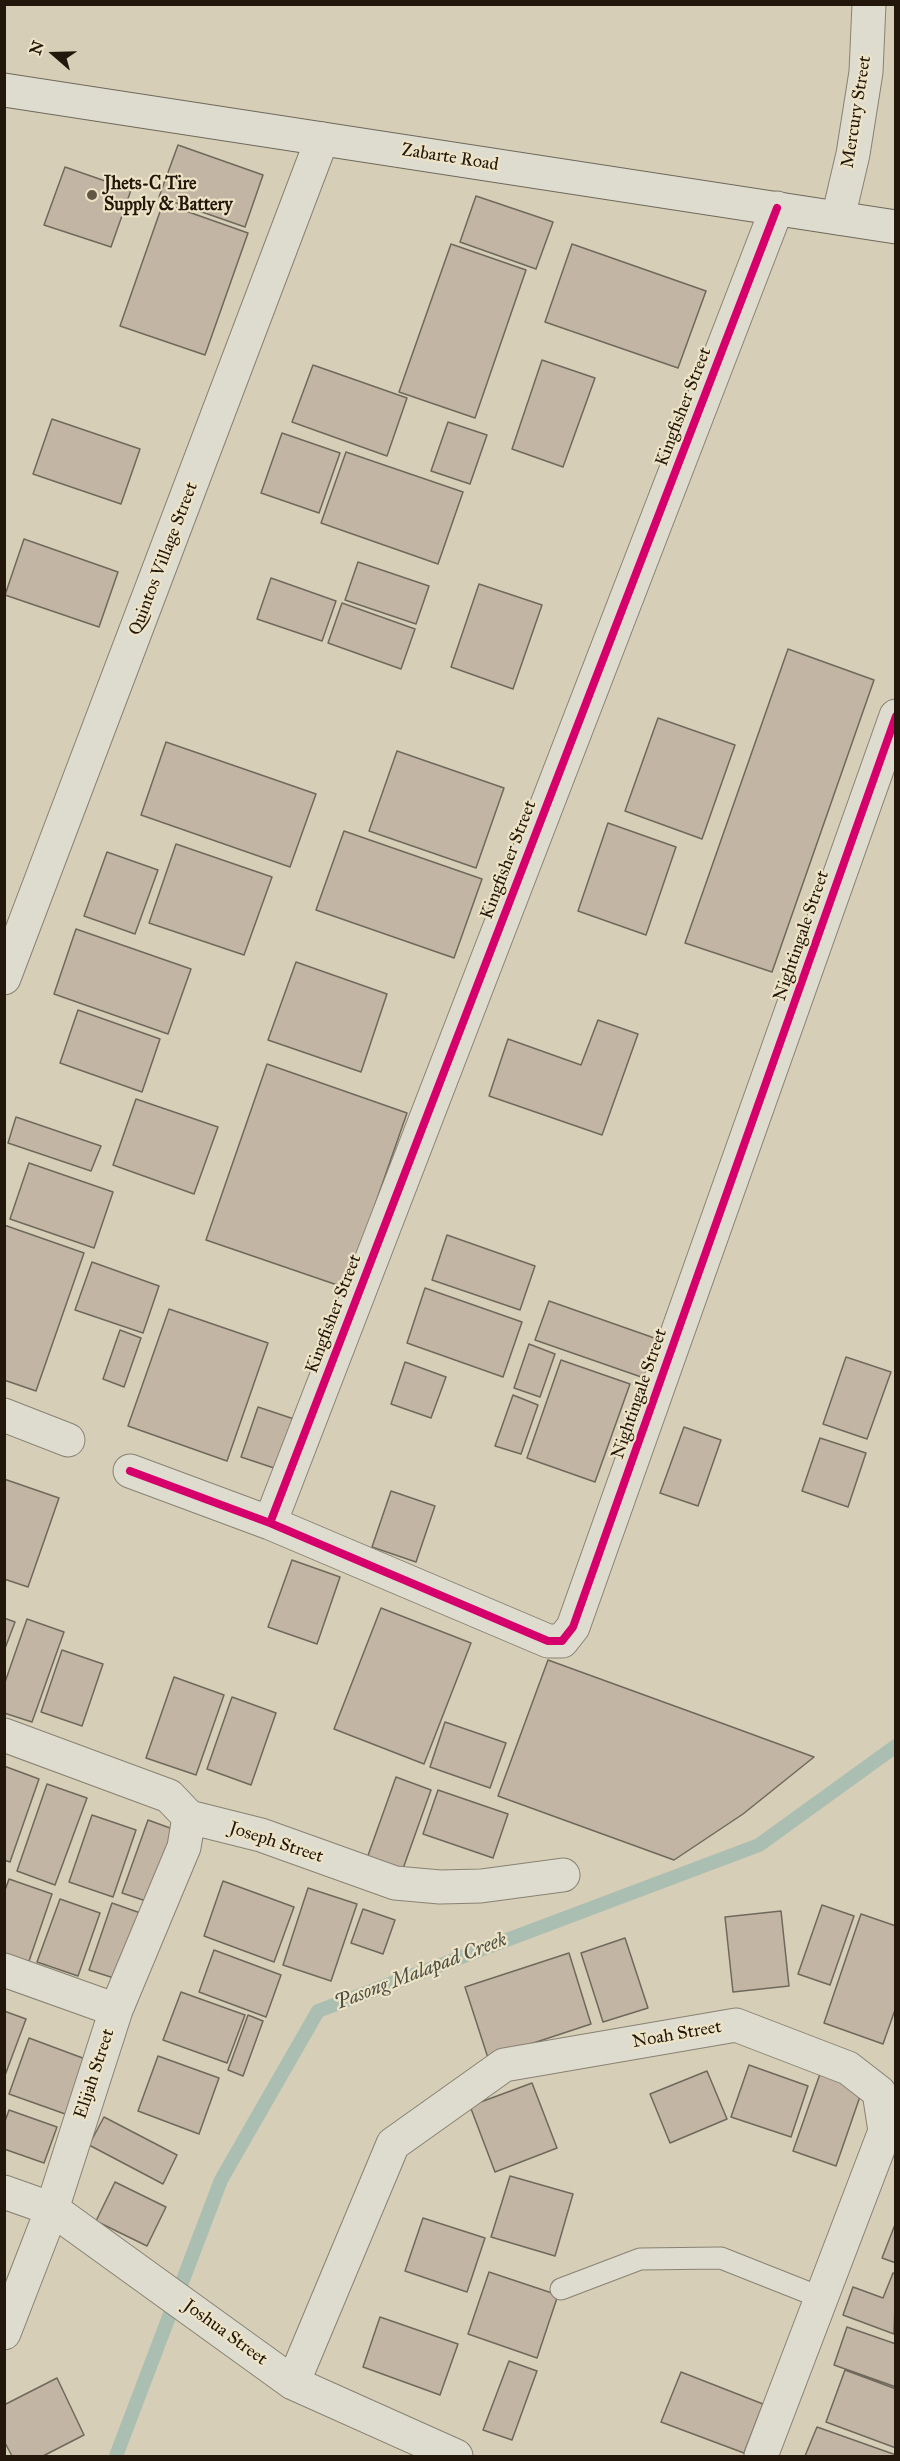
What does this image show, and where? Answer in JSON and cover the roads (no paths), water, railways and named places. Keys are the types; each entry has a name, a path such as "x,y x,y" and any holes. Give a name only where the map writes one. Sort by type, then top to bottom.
{"street":[{"name":"Mercury Street","path":"838,218 853,154 866,72 869,4"},
{"name":"Zabarte Road","path":"4,90 896,227"},
{"name":"Quintos Village Street","path":"4,978 322,139"},
{"name":"Kingfisher Street","path":"270,1523 777,208"},
{"name":"Nightingale Street","path":"129,1471 270,1523 548,1641 562,1641 573,1627 896,716"},
{"path":"4,1415 68,1440"},
{"path":"4,1735 169,1796 189,1817"},
{"name":"Joseph Street","path":"189,1817 261,1834 395,1883 440,1887 482,1886 563,1875"},
{"name":"Elijah Street","path":"4,2332 52,2209 116,2010 184,1847 189,1817"},
{"path":"4,1970 116,2010"},
{"name":"Noah Street","path":"293,2383 393,2144 504,2065 736,2025 848,2068 879,2092 885,2131 761,2457"},
{"name":"Joshua Street","path":"4,2192 52,2209 293,2383 456,2457"}],"lane":[{"path":"561,2289 640,2259 721,2258 822,2298"}],"waterway":[{"name":"Pasong Malapad Creek","path":"116,2456 221,2180 318,2011 759,1845 896,1746"}],"place":[{"name":"Jhets-C Tire Supply & Battery","path":"92,195"}]}
